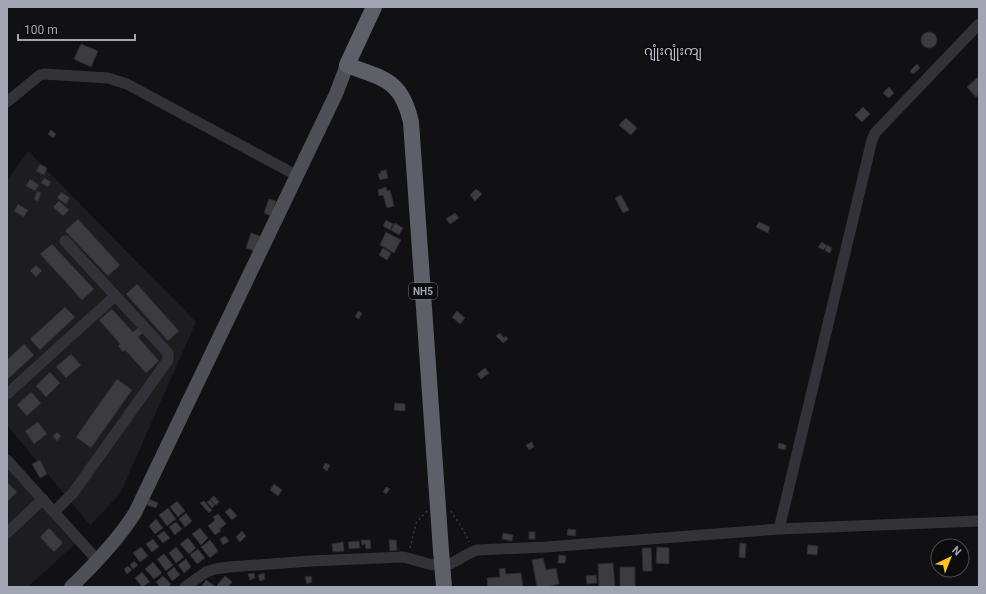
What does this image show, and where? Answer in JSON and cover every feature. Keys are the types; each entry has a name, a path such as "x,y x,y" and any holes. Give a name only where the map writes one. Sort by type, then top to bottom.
{"highway":[{"path":"347,65 374,7"},
{"name":"NH5","path":"347,65 384,79 395,87 407,106 411,122 444,587"}],"main road":[{"path":"71,587 98,561 125,528 138,506 336,94 347,65"}],"street":[{"path":"779,529 872,140 875,133 979,24"},
{"path":"7,102 40,75 44,74 108,78 127,84 296,175"},
{"path":"54,512 73,493 88,474 168,360 168,353 65,240"},
{"path":"7,394 115,296"},
{"path":"7,460 98,561"},
{"path":"7,532 43,499"},
{"path":"185,587 206,572 229,567 318,561 408,558 430,565 449,564 477,550 546,547 779,529 979,521"}],"path":[{"path":"408,558 416,523 437,500 446,504 451,511 464,532 473,551"}],"shaded area":[{"path":"28,151 196,322 120,494 90,525 7,425 7,181"},
{"path":"7,466 77,542 28,587 7,587"}],"building":[{"path":"929,32 935,34 937,40 935,46 929,48 923,46 921,40 923,34"},
{"path":"81,44 98,51 91,67 74,59"},
{"path":"917,64 920,68 913,74 910,71"},
{"path":"979,76 979,94 976,97 967,87"},
{"path":"889,87 894,93 889,98 883,93"},
{"path":"863,107 870,114 862,122 855,115"},
{"path":"626,118 637,128 631,135 619,125"},
{"path":"51,130 56,134 53,138 48,134"},
{"path":"40,164 47,168 44,175 36,171"},
{"path":"386,170 388,178 380,180 378,174 381,173 381,171"},
{"path":"44,178 51,182 48,187 41,183"},
{"path":"30,179 39,185 35,191 26,186"},
{"path":"386,187 387,191 390,190 394,206 387,208 383,195 379,196 378,190"},
{"path":"476,189 482,194 475,201 470,195"},
{"path":"37,191 41,193 38,201 34,199"},
{"path":"61,192 70,198 66,204 57,198"},
{"path":"621,195 629,210 623,213 615,198"},
{"path":"269,199 276,201 271,216 264,213"},
{"path":"59,201 69,210 63,216 53,207"},
{"path":"18,204 28,210 24,217 14,211"},
{"path":"455,213 459,218 450,224 446,219"},
{"path":"78,219 120,265 108,276 65,231"},
{"path":"386,220 393,224 390,230 383,226"},
{"path":"759,222 770,227 768,233 756,227"},
{"path":"395,223 403,228 399,235 391,230"},
{"path":"386,232 401,240 394,253 380,245"},
{"path":"251,233 260,236 254,251 246,248"},
{"path":"822,242 827,246 823,250 818,247"},
{"path":"52,244 94,289 82,300 40,254"},
{"path":"827,245 832,248 830,253 825,251"},
{"path":"383,248 391,253 387,260 379,255"},
{"path":"36,265 42,271 36,277 30,271"},
{"path":"137,284 179,331 168,341 126,294"},
{"path":"65,307 75,317 40,350 30,339"},
{"path":"112,309 133,332 139,327 143,333 138,337 159,361 146,373 125,350 123,352 118,346 120,344 99,320"},
{"path":"358,311 362,313 359,319 355,317"},
{"path":"457,311 465,318 460,324 452,317"},
{"path":"500,333 504,338 506,336 508,339 503,343 496,336"},
{"path":"24,344 34,355 7,380 7,360"},
{"path":"71,354 81,365 66,378 56,367"},
{"path":"485,368 489,373 481,379 477,374"},
{"path":"50,372 60,383 46,397 36,386"},
{"path":"117,379 132,390 91,448 76,437"},
{"path":"31,392 41,403 27,416 17,405"},
{"path":"395,403 405,404 405,411 394,410"},
{"path":"38,422 47,434 34,444 25,431"},
{"path":"57,432 61,436 57,441 53,436"},
{"path":"532,442 534,447 529,450 526,445"},
{"path":"779,443 786,445 785,450 778,448"},
{"path":"40,460 47,474 40,478 32,464"},
{"path":"325,463 330,465 327,471 323,468"},
{"path":"7,482 17,492 7,502"},
{"path":"274,484 282,490 278,496 270,490"},
{"path":"386,487 390,489 386,494 383,492"},
{"path":"214,496 219,502 216,505 210,499"},
{"path":"149,499 158,503 156,508 147,505"},
{"path":"210,500 215,505 212,508 207,502"},
{"path":"177,501 185,511 178,517 170,507"},
{"path":"204,501 212,510 209,513 200,503"},
{"path":"168,508 176,519 167,526 159,515"},
{"path":"230,508 237,516 232,520 225,512"},
{"path":"186,513 192,521 185,527 179,519"},
{"path":"218,514 226,524 220,529 219,528 221,531 215,535 208,526 215,520 213,517"},
{"path":"156,519 163,528 155,534 149,526"},
{"path":"176,522 182,529 175,535 169,527"},
{"path":"49,528 63,543 54,552 40,537"},
{"path":"200,528 208,538 201,545 192,534"},
{"path":"568,529 576,530 575,536 567,535"},
{"path":"164,531 170,538 163,543 157,536"},
{"path":"242,531 246,536 240,542 236,537"},
{"path":"529,532 535,532 535,539 529,539"},
{"path":"503,533 513,535 512,541 502,539"},
{"path":"225,536 229,541 223,545 220,539"},
{"path":"188,538 196,548 189,554 180,544"},
{"path":"153,539 159,547 152,552 146,544"},
{"path":"210,540 218,551 210,558 201,547"},
{"path":"361,540 370,540 371,548 366,549 365,544 362,545"},
{"path":"389,540 396,540 397,550 390,551"},
{"path":"359,541 360,548 349,549 348,542"},
{"path":"343,542 344,551 333,552 332,544"},
{"path":"740,543 746,544 745,558 739,557"},
{"path":"808,545 818,546 817,555 807,554"},
{"path":"141,547 148,556 140,562 133,553"},
{"path":"176,547 184,557 176,563 169,553"},
{"path":"657,547 669,548 669,564 656,563"},
{"path":"642,548 651,548 652,571 643,571"},
{"path":"198,549 205,558 197,564 190,555"},
{"path":"164,554 173,565 166,571 157,559"},
{"path":"559,555 566,556 565,563 558,563"},
{"path":"543,558 546,570 556,568 559,584 546,587 537,587 532,560"},
{"path":"186,559 191,567 184,573 178,565"},
{"path":"134,561 138,565 133,569 130,565"},
{"path":"153,562 162,573 154,579 145,569"},
{"path":"613,563 615,587 599,587 598,564"},
{"path":"128,566 132,570 127,574 124,569"},
{"path":"174,567 180,575 172,581 167,573"},
{"path":"620,567 635,567 635,587 620,587"},
{"path":"505,568 506,574 521,573 523,587 488,587 487,578 500,577 499,569"},
{"path":"142,572 150,582 142,587 135,578"},
{"path":"254,573 255,578 250,580 248,574"},
{"path":"264,573 265,579 260,581 258,575"},
{"path":"596,575 597,583 587,584 586,576"},
{"path":"163,576 171,584 168,587 160,587 156,582"},
{"path":"225,576 232,582 228,587 219,587 217,585"},
{"path":"311,576 312,582 307,584 305,577"},
{"path":"206,580 216,587 201,587"}],"district":[{"name":"ဂျုံးဂျုံးကျ","path":"673,50"}]}
